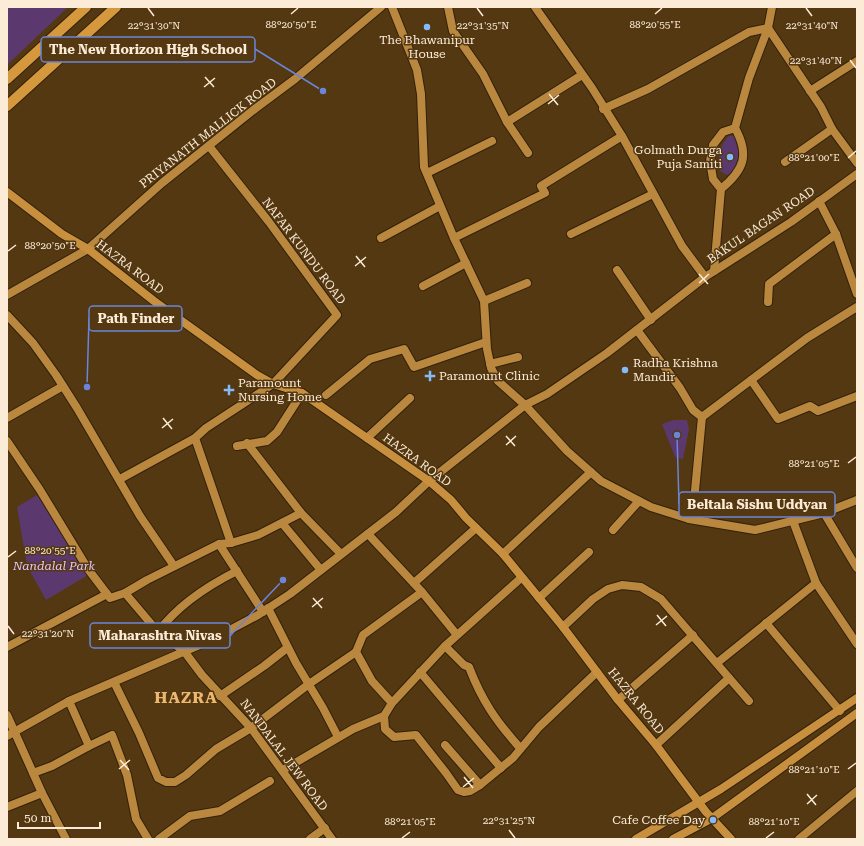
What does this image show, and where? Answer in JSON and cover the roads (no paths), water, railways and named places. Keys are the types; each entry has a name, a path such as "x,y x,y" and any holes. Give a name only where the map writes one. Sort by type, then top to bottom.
{"main road":[{"path":"7,79 86,7"},
{"path":"7,106 116,7"},
{"name":"HAZRA ROAD","path":"7,192 62,234 88,250 154,301 273,384 302,393 428,481 451,500 502,554 563,627 618,700 656,745 711,819 731,839"},
{"path":"636,839 699,802 840,711 857,698"},
{"path":"673,839 711,819 857,713"}],"street":[{"name":"PRIYANATH MALLICK ROAD","path":"7,295 88,250 162,183 256,108 295,80 381,7"},
{"path":"392,7 417,70 421,94 424,167 454,238 484,301 486,342 490,364 498,381 525,405 567,451 601,481 651,507 689,519 754,530 824,513 857,500"},
{"path":"448,7 453,31 483,74 507,122 528,153"},
{"name":"BAKUL BAGAN ROAD","path":"540,8 622,136 682,246 705,277 791,222 857,174"},
{"path":"721,189 736,177 744,158 742,139 735,128 749,78 774,9"},
{"path":"768,28 810,91 832,129 857,163"},
{"path":"604,109 648,89 749,32 768,28"},
{"path":"810,91 857,61"},
{"path":"507,122 582,75"},
{"path":"714,271 721,189 713,179 710,161 713,145 723,132 735,128"},
{"path":"785,162 832,129"},
{"path":"454,238 545,193 541,186 622,136"},
{"path":"427,174 492,142"},
{"name":"NAFAR KUNDU ROAD","path":"209,146 269,222 337,315 273,384"},
{"path":"571,234 653,194"},
{"path":"819,201 836,234 857,294"},
{"path":"381,238 440,206"},
{"path":"768,302 769,284 836,234"},
{"path":"423,286 466,263"},
{"path":"617,270 651,320"},
{"path":"7,736 69,701 211,640 265,610 321,570 396,512 428,481 525,405 547,394 607,353 705,277"},
{"path":"484,301 527,282"},
{"path":"689,519 694,501 702,417 808,338 857,307"},
{"path":"7,315 33,343 63,386 108,463 120,479 140,516 174,566"},
{"path":"637,330 680,388 693,410 702,417"},
{"path":"326,395 370,359 404,349 414,367 486,342"},
{"path":"490,364 518,357"},
{"path":"751,380 778,419 810,406 818,411 857,396"},
{"path":"120,479 195,438 206,428 273,384"},
{"path":"7,418 63,386"},
{"path":"238,446 267,440 277,432 302,393"},
{"path":"367,438 410,398"},
{"path":"195,438 231,543"},
{"path":"7,441 40,490 88,569 110,598 125,593 174,566 220,544 231,543 258,535 300,513"},
{"path":"247,443 300,513 341,554"},
{"path":"502,554 591,472"},
{"path":"613,530 639,501"},
{"path":"824,513 857,568"},
{"path":"793,521 816,583 857,644"},
{"path":"282,523 321,570"},
{"path":"414,583 476,528"},
{"path":"368,534 422,592 457,635"},
{"path":"220,544 265,610 309,684 338,737"},
{"path":"539,598 589,552"},
{"path":"158,632 181,606 220,579 237,570"},
{"path":"283,770 338,737 384,716 392,703 445,646 521,578"},
{"path":"717,663 816,583"},
{"path":"563,627 593,599 608,589 622,585 642,587 661,599 749,700"},
{"path":"114,682 139,733 158,778 166,782 175,782 186,775 216,749 251,728 309,684 356,652 363,635 422,592"},
{"name":"NANDALAL JEW ROAD","path":"125,593 158,632 184,651 220,696 227,700 251,728 332,839"},
{"path":"7,647 107,594"},
{"path":"766,623 840,711"},
{"path":"618,700 693,635"},
{"path":"445,646 464,665 469,667 479,693 498,724 520,748"},
{"path":"220,696 264,666 287,648"},
{"path":"356,652 372,681 392,703"},
{"path":"420,672 501,768"},
{"path":"384,716 385,729 394,737 416,735 458,790 464,792 480,785 513,758 539,727 597,672"},
{"path":"656,745 729,678"},
{"path":"69,701 89,746"},
{"path":"7,715 32,773 66,839"},
{"path":"32,773 52,766 112,735 127,775 136,819 148,839"},
{"path":"445,745 480,785"},
{"path":"159,839 190,816 220,811 270,781"},
{"path":"799,839 857,791"},
{"path":"7,807 42,793"},
{"path":"310,839 325,828"}],"place":[{"name":"The Bhawanipur House","path":"427,27"},
{"name":"The New Horizon High School","path":"323,91"},
{"name":"Golmath Durga Puja Samiti","path":"730,157"},
{"name":"Radha Krishna Mandir","path":"625,370"},
{"name":"Paramount Clinic","path":"430,376"},
{"name":"Path Finder","path":"87,387"},
{"name":"Paramount Nursing Home","path":"229,390"},
{"name":"Beltala Sishu Uddyan","path":"677,435"},
{"name":"Maharashtra Nivas","path":"283,580"},
{"name":"Cafe Coffee Day","path":"713,820"}],"district":[{"name":"HAZRA","path":"186,697"}],"park label":[{"name":"Nandalal Park","path":"54,566"}]}
